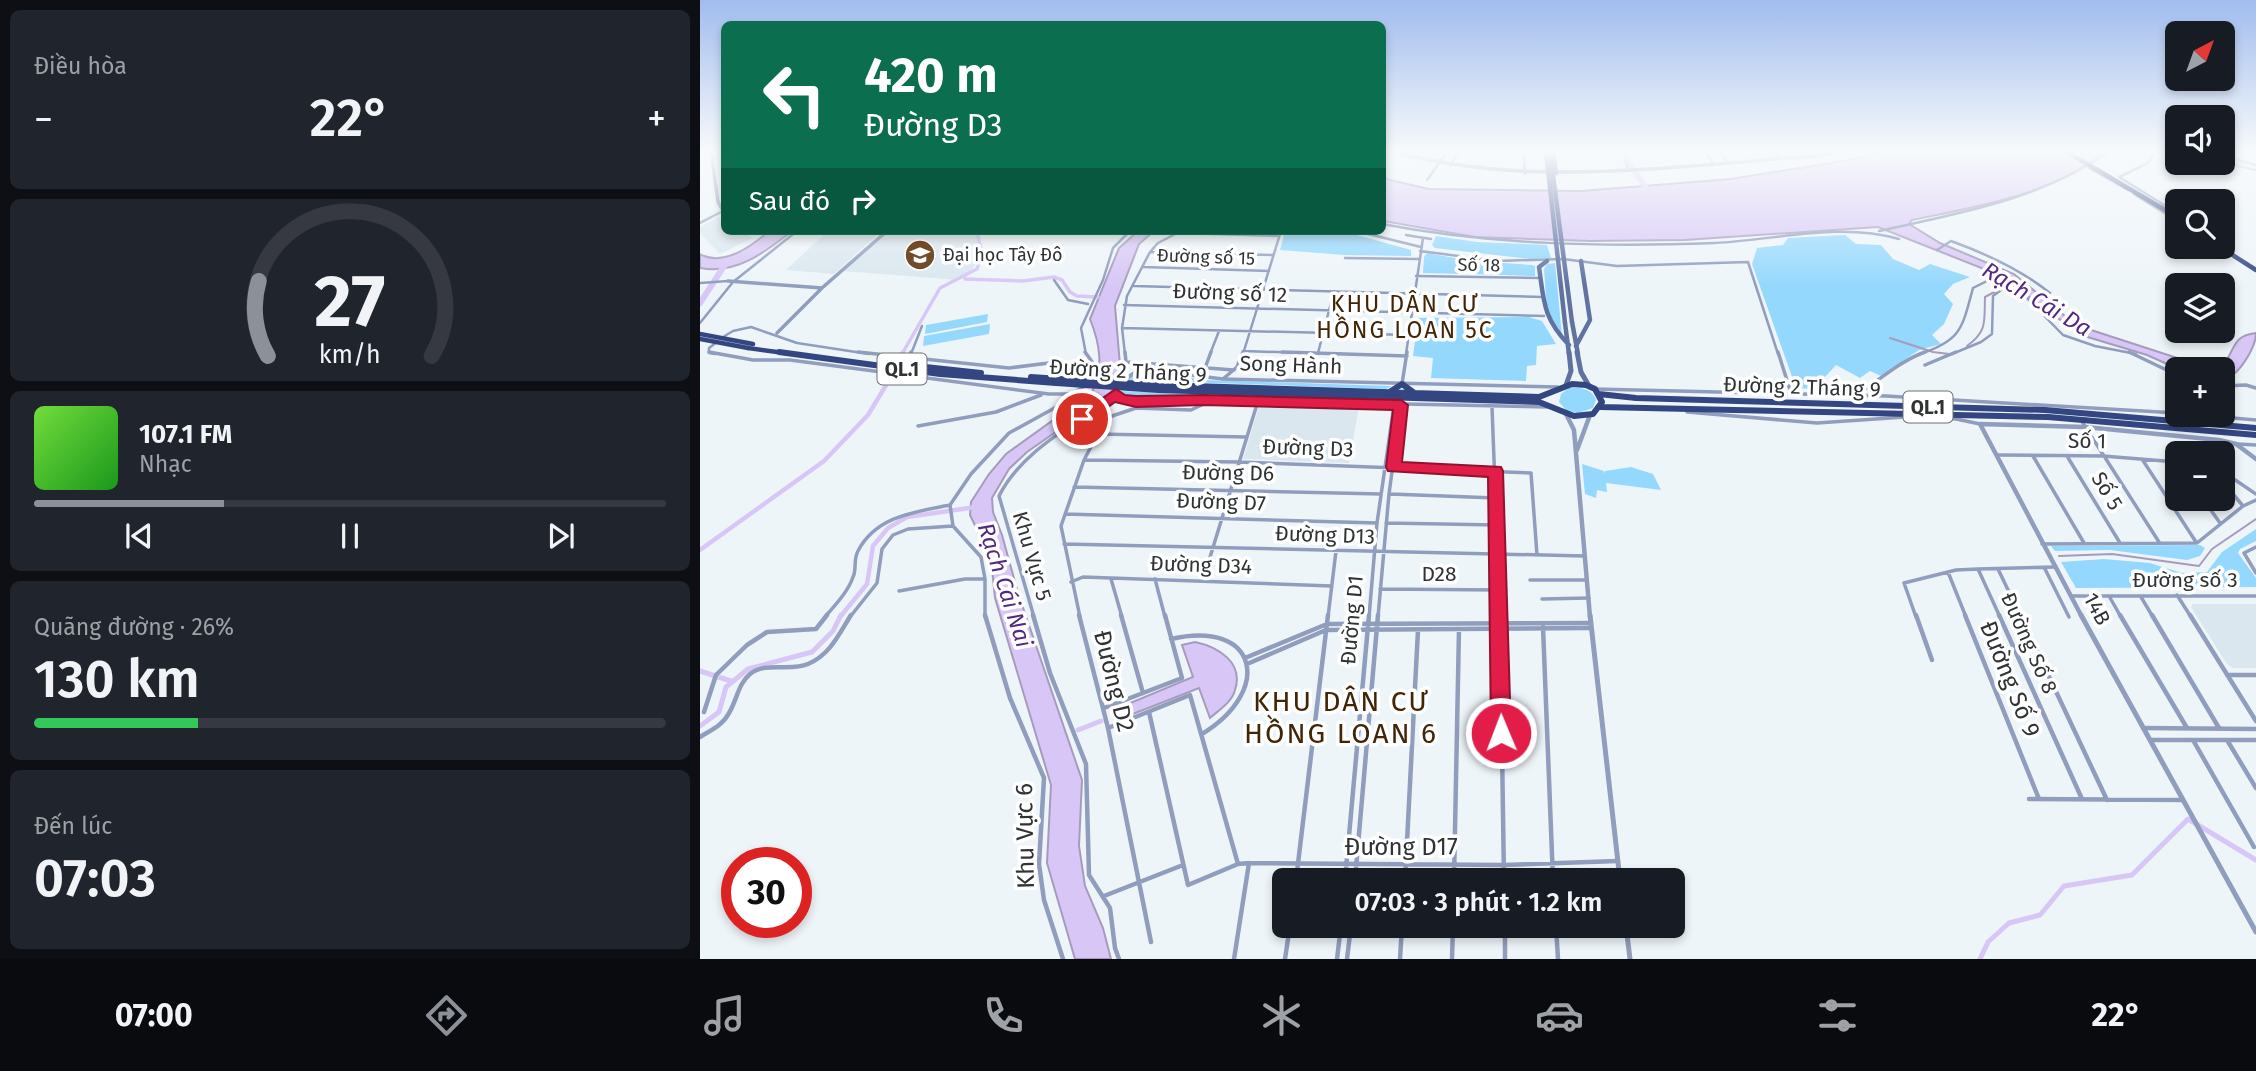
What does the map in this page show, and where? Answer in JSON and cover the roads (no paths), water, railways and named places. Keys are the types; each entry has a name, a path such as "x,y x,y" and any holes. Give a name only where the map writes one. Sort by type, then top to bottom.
{"highway":[{"path":"2143,197 2165,210"},
{"path":"2235,255 2256,269"},
{"name":"Đường 2 Tháng 9","path":"700,337 848,365 940,374 1160,387 1539,402 1557,408"},
{"name":"Đường 2 Tháng 9","path":"751,346 1058,381"},
{"path":"1402,384 1412,396 1398,405 1389,395 1402,384"},
{"path":"1565,385 1594,390 1599,409 1590,415 1566,414 1557,408 1553,400 1556,392 1565,385"},
{"name":"Đường 2 Tháng 9","path":"1594,390 1636,398 2045,410 2256,428"},
{"name":"Đường 2 Tháng 9","path":"1412,396 1539,397 1556,392"},
{"name":"Đường 2 Tháng 9","path":"1599,409 1689,407 2081,420 2256,435"}],"main road":[{"path":"1553,197 1572,371 1565,385"},
{"path":"1547,261 1539,267 1544,316 1556,335 1569,345"},
{"path":"1576,346 1590,320 1581,261"},
{"path":"1569,323 1581,372 1594,390"}],"street":[{"path":"1386,225 1474,240 1578,245 1737,242 1878,231 2022,197"},
{"path":"2140,197 2165,210"},
{"path":"2148,197 2165,209"},
{"path":"700,223 721,213"},
{"path":"1878,231 1899,239"},
{"path":"1406,234 1431,239"},
{"path":"700,323 730,280 792,235"},
{"path":"777,333 822,288 882,235"},
{"path":"1092,368 1049,363 1009,368 909,358 827,348 784,340 777,333 738,328 709,348 709,353 753,360 780,359 848,365 1043,394 1072,394 1080,390 1090,377 1092,368 1093,363 1086,356 1081,328 1113,248 1126,235"},
{"path":"1173,235 1158,243 1150,252 1124,305 1122,328 1126,362 1234,370"},
{"path":"1223,379 1234,370 1243,351 1279,235"},
{"path":"1370,235 1421,249 1497,261 1581,261 1617,266 1748,262 1791,393"},
{"path":"1402,384 1423,238"},
{"path":"1937,250 1951,241 1996,258 2035,279 2050,293"},
{"path":"1150,252 1273,256"},
{"path":"1345,258 1419,259"},
{"name":"Đường số 15","path":"1143,267 1269,271"},
{"name":"Số 18","path":"1416,276 1541,278"},
{"path":"1855,395 1879,381 1908,358 1944,346 1954,339 1962,328 1973,288 1991,279 2023,294 2063,335 2086,344 2134,353 2165,369"},
{"path":"700,283 730,280 822,288"},
{"path":"1054,281 1068,300 1090,303"},
{"path":"1134,286 1542,297"},
{"path":"1925,365 1981,342 1992,334 1993,296 2007,287"},
{"path":"1318,353 1334,291"},
{"name":"Đường số 12","path":"1124,305 1544,316"},
{"path":"909,358 922,326"},
{"path":"1122,328 1409,335"},
{"path":"1205,368 1219,331"},
{"path":"821,354 827,348"},
{"path":"1243,351 1407,356"},
{"path":"1133,364 1116,394 1121,399 1171,403 1212,400 1557,408"},
{"name":"Song Hành","path":"1128,375 1138,370 1185,372 1223,379 1565,385"},
{"path":"2235,385 2256,388"},
{"path":"1594,390 1814,393 2042,402 2165,412"},
{"path":"1814,393 1816,401"},
{"path":"918,426 968,420 1007,410 1043,394"},
{"path":"700,737 720,725 729,714 743,681 752,672 762,668 807,665 830,649 856,607 877,583 882,549 895,534 952,524 950,507 971,474 1009,433 1069,400 1072,394"},
{"name":"Khu Vực 5","path":"1104,895 1089,874 1090,846 1086,829 1087,772 1050,673 999,494 1045,443 1097,410 1116,394"},
{"path":"1212,400 1191,410 1129,410 1106,418 1097,434 1247,437"},
{"path":"1129,410 1136,401"},
{"path":"1203,581 1258,401"},
{"path":"1170,410 1171,403"},
{"name":"Đường D1","path":"1347,868 1377,523 1398,405"},
{"name":"Đường D1","path":"1357,868 1376,626 1394,467 1398,405"},
{"path":"1493,407 1499,556 1504,865"},
{"path":"1599,409 1740,414 1776,421 1889,418 1965,420 1980,424 2085,427 2256,445"},
{"path":"1819,412 1823,421"},
{"path":"1566,414 1574,426 1586,579 1619,868"},
{"path":"1576,454 1590,415"},
{"path":"2235,418 2256,420"},
{"path":"2081,420 2159,542"},
{"name":"14B","path":"1980,424 2042,544 2256,932"},
{"name":"Đường D2","path":"1097,434 1084,460 1061,526 1071,582 1104,708 1151,942"},
{"path":"2236,444 2256,459"},
{"name":"Số 1","path":"1995,455 2103,456 2165,461"},
{"path":"2033,456 2084,543"},
{"name":"Số 5","path":"2067,456 2120,543"},
{"path":"2142,459 2197,543"},
{"name":"Đường D3","path":"1084,460 1239,462 1531,473 1538,555"},
{"path":"2235,480 2256,494"},
{"name":"Đường D6","path":"1074,487 1381,494"},
{"path":"1389,494 1496,498"},
{"path":"2235,496 2243,506"},
{"path":"2042,544 2197,543 2243,506 2256,500"},
{"path":"704,712 715,677 724,666 764,633 816,629 850,585 855,574 854,563 858,551 880,524 909,512 950,507"},
{"path":"2212,511 2220,523"},
{"name":"Đường D7","path":"1065,514 1377,523"},
{"path":"1386,523 1498,525"},
{"name":"Khu Vực 6","path":"952,524 981,557 985,579 983,599 986,625 1001,675 1044,778 1039,864 1044,900 1063,959"},
{"name":"Đường D13","path":"1064,544 1584,556"},
{"path":"2256,547 2245,553 2256,573"},
{"path":"1297,868 1336,551"},
{"path":"2044,567 2069,617"},
{"name":"Đường Số 8","path":"2056,567 1979,569 2082,799"},
{"path":"1931,660 1904,583 1948,572 1979,569"},
{"path":"1998,569 2107,800"},
{"name":"Đường Số 9","path":"1948,572 2039,799"},
{"name":"Đường D34","path":"1071,582 1083,577 1331,586"},
{"path":"899,591 965,579 985,579"},
{"path":"1111,579 1143,693"},
{"path":"1104,708 1182,678 1155,579"},
{"path":"1530,580 1586,579"},
{"name":"D28","path":"1380,589 1499,590"},
{"path":"2177,595 2256,721"},
{"name":"Đường số 3","path":"2072,596 2256,596"},
{"path":"2109,596 2187,728"},
{"path":"2141,597 2219,728"},
{"path":"1542,599 1589,598"},
{"path":"1376,626 1418,630 1499,626"},
{"path":"1543,626 1552,868"},
{"path":"1245,658 1326,627 1593,626"},
{"path":"1247,664 1326,627"},
{"path":"1455,868 1459,629"},
{"path":"1406,868 1418,630"},
{"path":"1171,639 1202,634 1216,635 1237,648 1247,664 1247,684 1235,709 1216,727 1201,735"},
{"path":"2227,675 2256,675"},
{"path":"1108,728 1190,695 1238,864"},
{"path":"1119,959 1113,942 1111,910 1104,895 1183,865 1149,712"},
{"path":"2143,728 2256,729"},
{"path":"2150,740 2256,740"},
{"path":"2193,740 2254,847"},
{"path":"2227,740 2256,788"},
{"path":"2028,799 2183,800"},
{"name":"Đường D17","path":"1183,865 1188,885 1238,864 1249,863 1504,865 1618,861"},
{"path":"1234,959 1249,863"},
{"path":"1285,959 1288,938"},
{"path":"1338,959 1340,938"},
{"path":"1348,959 1350,938"},
{"path":"1400,959 1401,938"},
{"path":"1452,959 1453,938"},
{"path":"1505,938 1506,959"},
{"path":"1557,938 1558,959"},
{"path":"1627,938 1630,959"}],"water":[{"name":"Rạch Cái Da","path":"1386,197 2013,197 1912,220 1909,224 1940,243 2014,274 2065,316 2088,329 2174,357 2165,357 2165,363 2081,335 1999,275 1878,227 1685,240 1590,241 1475,237 1386,222"},
{"path":"764,235 787,235 761,254 738,265 700,268 700,254 718,258 737,253"},
{"name":"Rạch Cái Nai","path":"1134,235 1149,235 1139,244 1115,306 1121,377 1109,395 1027,452 1009,469 992,498 993,512 1018,593 1082,780 1079,846 1085,886 1103,928 1111,959 1075,959 1047,863 1051,785 995,598 991,559 970,515 971,502 1006,454 1092,392 1098,374 1099,356 1090,319 1119,248"},
{"path":"2256,333 2250,353 2235,372 2235,357 2228,357 2239,339"},
{"path":"1195,642 1220,652 1227,657 1236,671 1235,690 1225,706 1210,718 1199,688 1115,721 1111,711 1193,677 1182,645"}],"waterway":[{"path":"902,354 940,288 977,269 982,254 978,235"},
{"path":"700,303 726,263"},
{"path":"965,279 1023,281 1054,277 1062,280 1070,292 1077,296 1098,297"},
{"name":"Rạch Cái Da","path":"1967,346 1982,330 1985,297 2002,288"},
{"path":"1890,338 1933,352 1949,354"},
{"path":"700,550 824,461 868,415 888,382"},
{"path":"840,617 867,584 873,546 888,528 907,517 976,507"},
{"path":"2059,556 2112,554 2199,566 2212,549 2256,519"},
{"path":"700,726 719,712 726,687 748,669 812,652 833,631 840,617"},
{"path":"700,671 731,681"},
{"path":"1078,730 1101,721"},
{"path":"1980,959 1988,942 2009,923 2040,915 2064,886 2132,875 2188,819 2256,860"}],"place":[{"name":"Đại học Tây Đô","path":"920,255"}],"district":[{"name":"KHU DÂN CƯ HỒNG LOAN 5C","path":"1405,317"},
{"name":"KHU DÂN CƯ HỒNG LOAN 6","path":"1341,717"}]}
